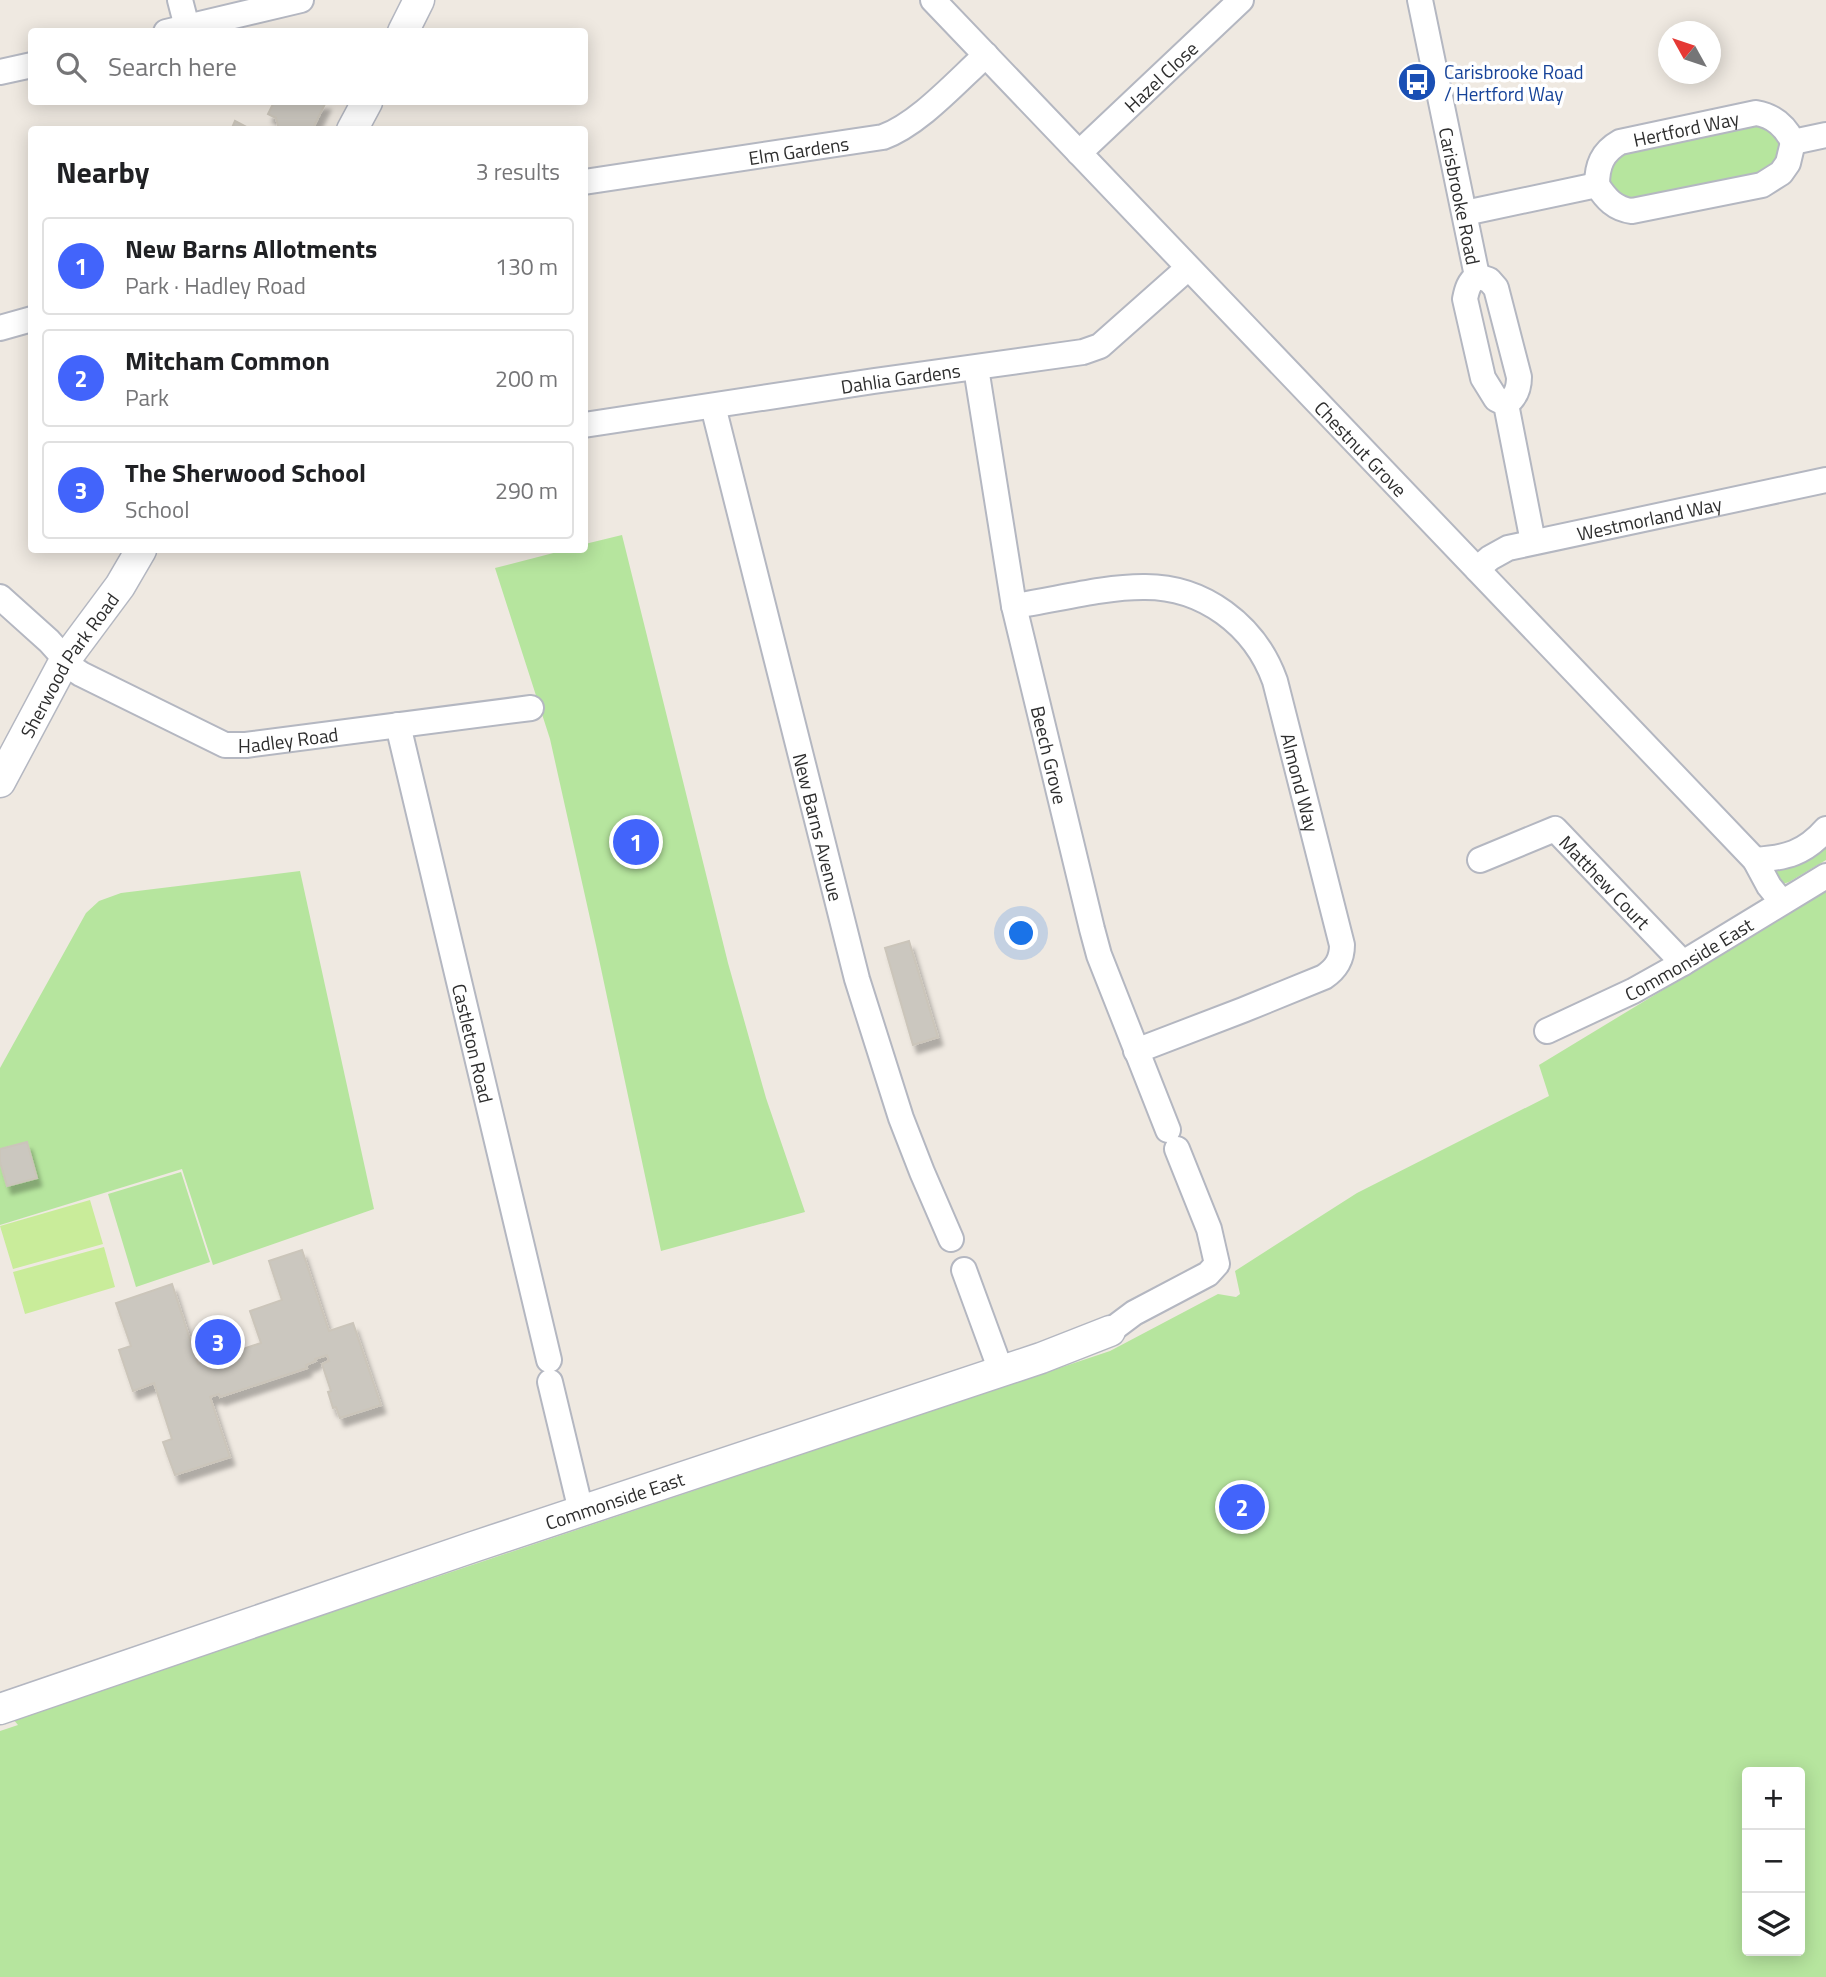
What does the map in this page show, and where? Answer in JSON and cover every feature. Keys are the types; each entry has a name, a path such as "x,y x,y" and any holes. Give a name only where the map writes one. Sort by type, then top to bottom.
{"street":[{"path":"177,28 180,0"},
{"path":"181,28 301,0"},
{"path":"405,28 419,0"},
{"name":"Chestnut Grove","path":"933,0 1755,860 1769,886 1782,902"},
{"name":"Hazel Close","path":"1079,153 1241,0"},
{"name":"Carisbrooke Road","path":"1420,0 1477,276 1471,281 1465,299 1483,378 1496,399 1506,404"},
{"name":"Elm Gardens","path":"588,182 883,137 911,122 986,55"},
{"path":"0,72 28,66"},
{"path":"354,126 365,105"},
{"name":"Hertford Way","path":"1597,186 1600,163 1604,155 1620,142 1756,113 1766,114 1775,120 1788,131 1793,142"},
{"path":"1465,213 1597,186 1616,207 1632,211 1762,185 1781,173 1788,163 1793,142 1826,135"},
{"name":"Dahlia Gardens","path":"588,424 1083,352 1100,346 1188,268"},
{"path":"1477,276 1489,280 1496,288 1516,364 1519,386 1513,399 1506,404 1533,542"},
{"path":"0,328 28,319"},
{"name":"Beech Grove","path":"976,368 1014,606 1095,942 1136,1051 1209,1229 1216,1264"},
{"name":"New Barns Avenue","path":"712,406 857,979 901,1118 951,1239"},
{"name":"Westmorland Way","path":"1477,569 1500,551 1533,542 1826,480"},
{"name":"Sherwood Park Road","path":"0,782 65,660 120,586 139,553"},
{"name":"Almond Way","path":"1014,606 1125,588 1152,587 1183,592 1214,606 1241,626 1262,652 1275,681 1342,945 1339,963 1324,977 1136,1051"},
{"name":"Hadley Road","path":"0,597 81,674 225,745 246,745 531,708"},
{"name":"Castleton Road","path":"398,725 581,1511"},
{"path":"1755,860 1774,859 1797,853 1815,841 1826,829"},
{"name":"Matthew Court","path":"1480,860 1555,830 1683,963"},
{"name":"Commonside East","path":"1547,1031 1608,1004 1683,963 1826,876"},
{"name":"Commonside East","path":"0,1709 1000,1371 1110,1331 1134,1313 1208,1274 1216,1264"},
{"path":"964,1269 1000,1371"}],"green space":[{"path":"1756,121 1777,133 1781,149 1770,173 1642,203 1612,194 1606,171 1613,155"},
{"path":"622,535 728,963 766,1098 805,1212 661,1251 550,739 495,568 553,553 588,553 588,543"},
{"path":"1826,842 1826,860 1789,882 1783,884 1773,871"},
{"path":"300,871 374,1209 213,1265 182,1169 0,1225 0,1068 86,913 99,901 121,893"},
{"path":"1826,891 1826,1977 0,1977 0,1731 18,1725 13,1719 1110,1351 1218,1294 1236,1297 1240,1294 1235,1271 1357,1193 1549,1096 1539,1065"},
{"path":"181,1172 210,1262 136,1287 108,1194"},
{"path":"90,1200 103,1244 13,1269 0,1226"},
{"path":"104,1247 115,1287 25,1314 13,1272"}],"building":[{"path":"272,105 324,105 314,126 278,126 276,118 268,114"},
{"path":"909,941 938,1037 913,1045 885,948"},
{"path":"27,1142 37,1178 7,1186 0,1162 0,1149"},
{"path":"302,1250 329,1331 353,1323 381,1405 340,1418 336,1407 333,1408 328,1392 331,1391 322,1364 329,1361 327,1355 315,1359 316,1361 306,1365 307,1368 220,1397 219,1394 210,1397 230,1457 175,1475 163,1442 172,1439 154,1383 133,1391 119,1350 131,1346 116,1303 172,1284 198,1364 261,1343 250,1311 282,1300 269,1261"}],"place":[{"name":"Carisbrooke Road / Hertford Way","path":"1417,82"},
{"name":"New Barns Allotments","path":"636,842"},
{"name":"The Sherwood School","path":"218,1342"},
{"name":"Mitcham Common","path":"1242,1507"}]}
